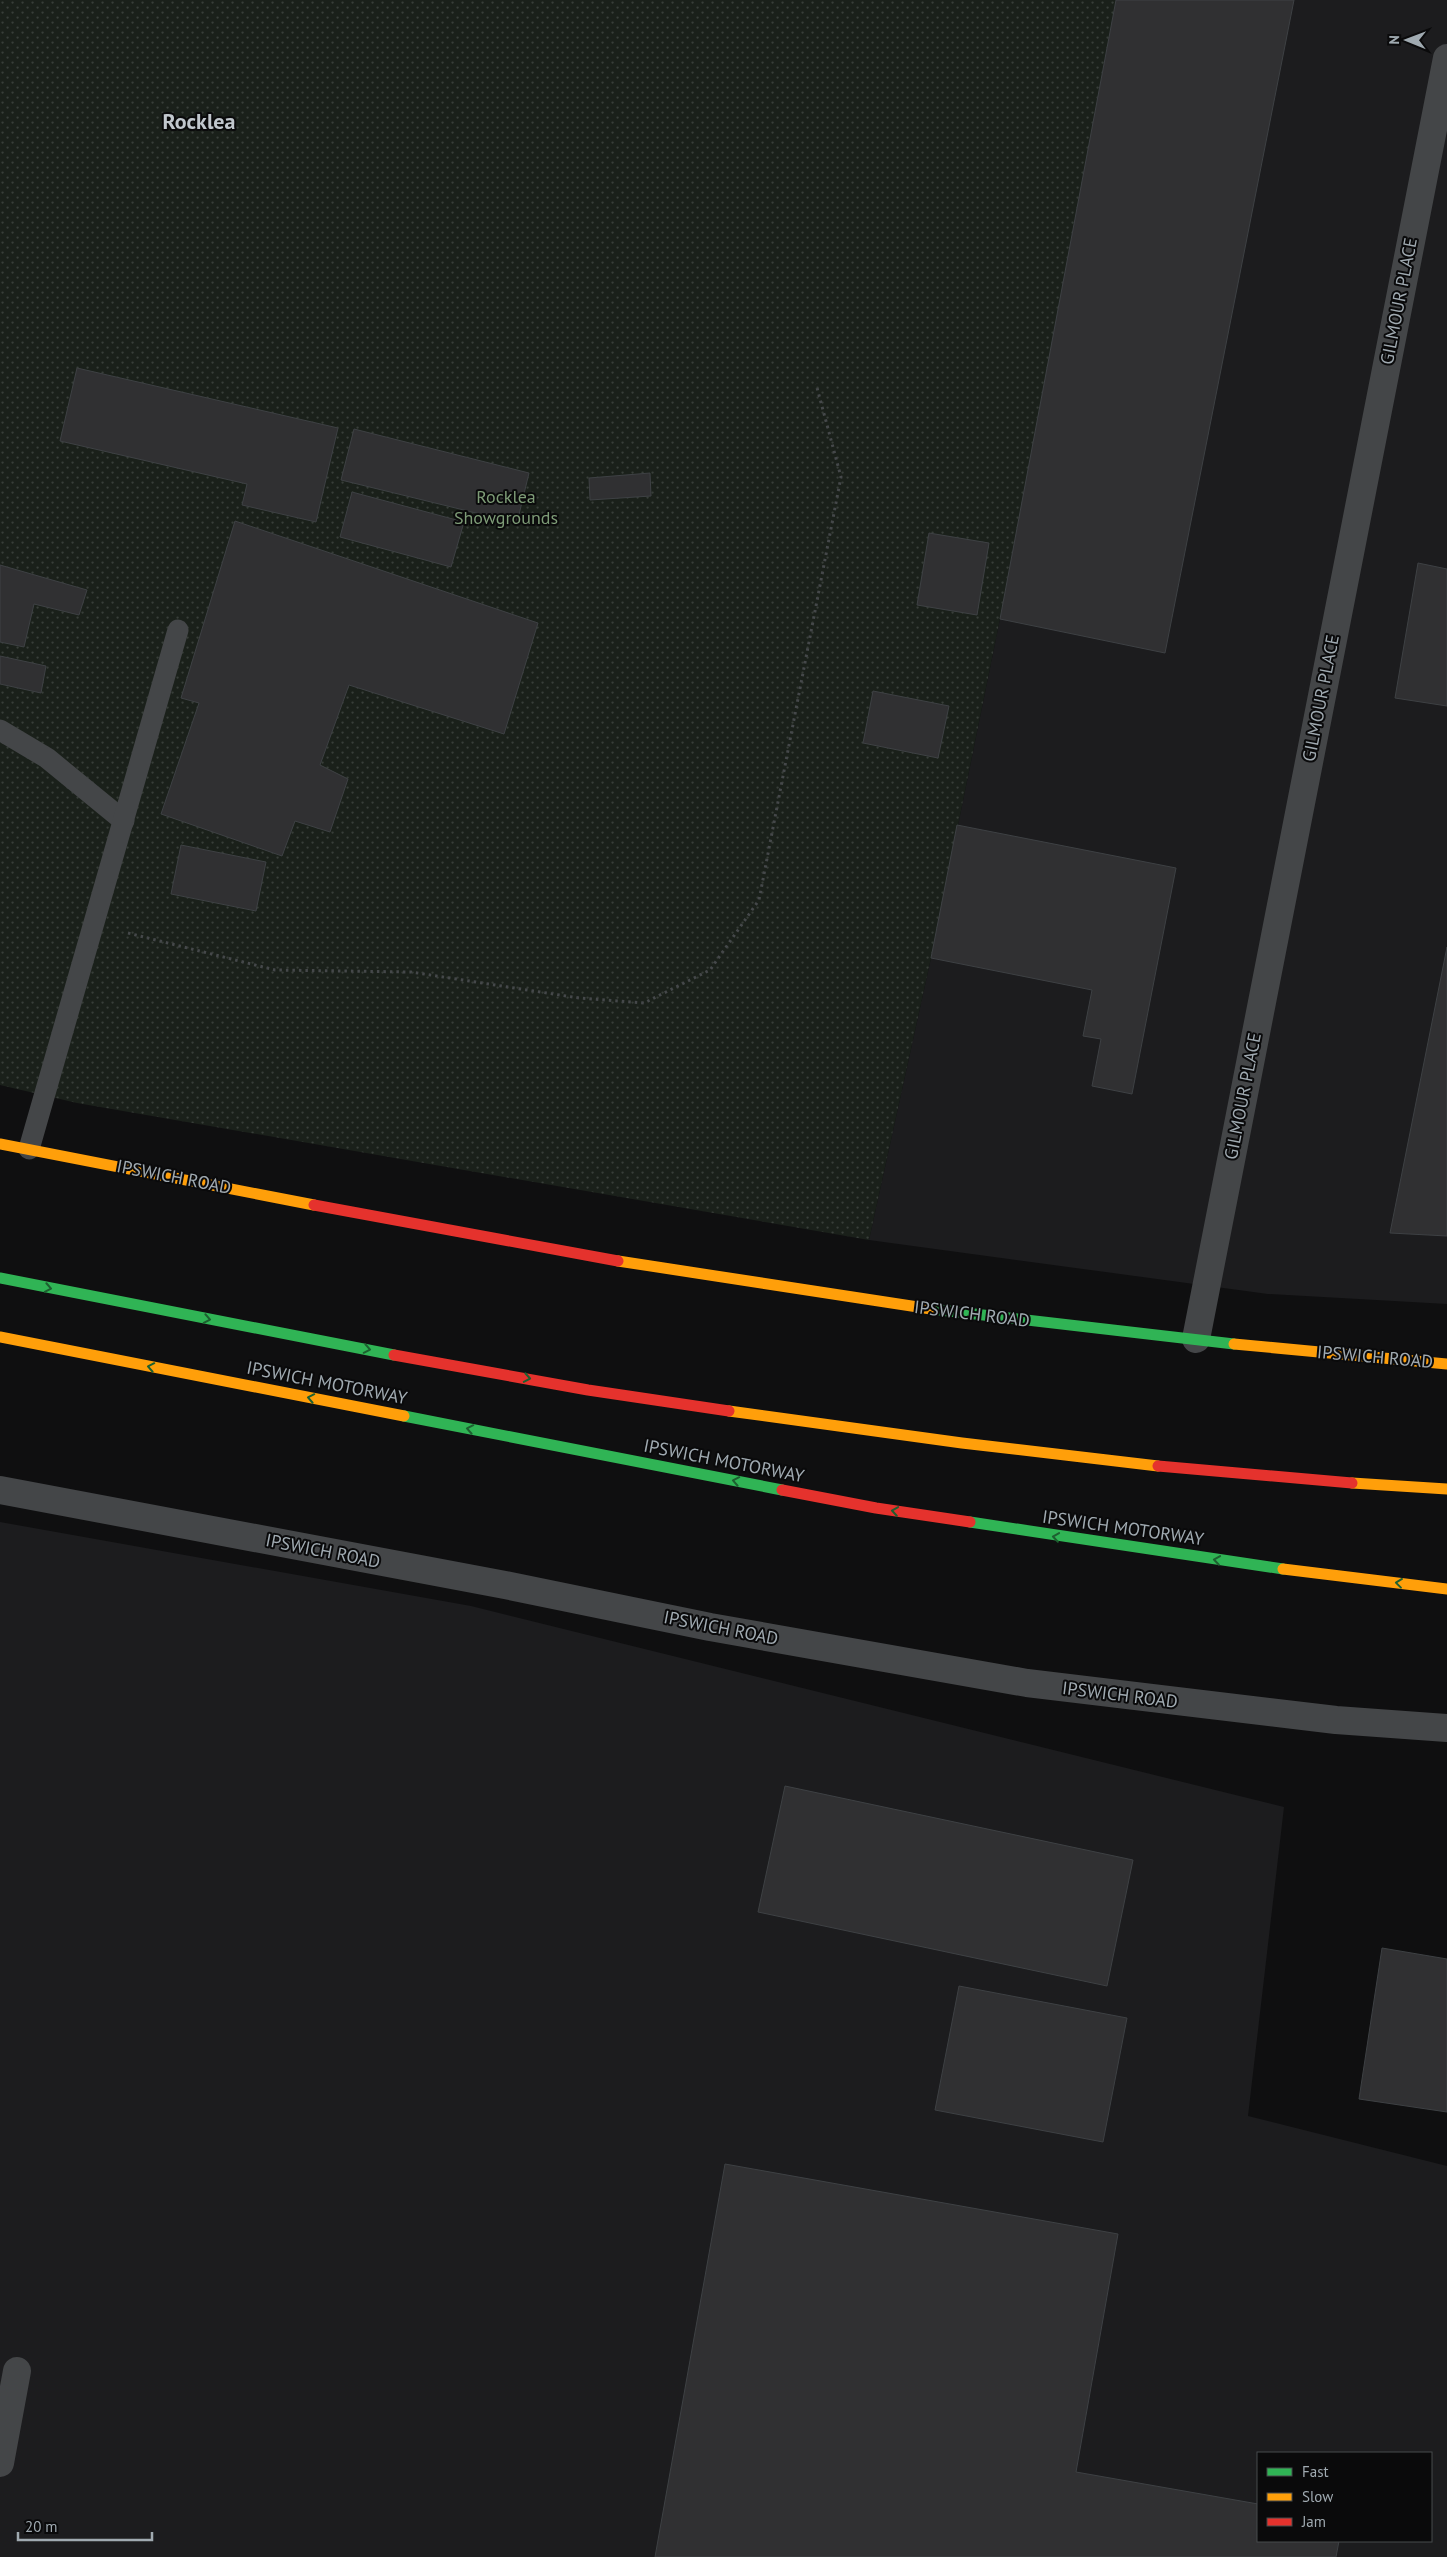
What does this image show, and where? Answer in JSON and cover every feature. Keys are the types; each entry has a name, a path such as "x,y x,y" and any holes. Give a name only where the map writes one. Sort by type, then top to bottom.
{"main road":[{"name":"IPSWICH ROAD","path":"0,1144 588,1257 814,1293 1013,1320 1447,1364"},
{"path":"0,1278 419,1360 670,1403 907,1436 1148,1466 1300,1480 1447,1489"},
{"name":"IPSWICH MOTORWAY","path":"0,1337 876,1508 1255,1565 1447,1589"}],"street":[{"name":"GILMOUR PLACE","path":"1196,1339 1447,58"},
{"name":"IPSWICH ROAD","path":"0,1490 505,1585 710,1626 1027,1683 1326,1719 1447,1728"},
{"path":"0,2463 17,2371"}],"lane":[{"path":"29,1149 178,630"},
{"path":"0,730 47,758 124,822"}],"path":[{"path":"94,924 275,970 411,972 579,998 644,1003 710,970 759,900 841,477 816,384"}],"shaded area":[{"path":"1116,0 1447,0 1447,1304 1268,1294 869,1240 931,958 1000,619"},
{"path":"0,1522 471,1606 1284,1807 1248,2116 1447,2166 1447,2557 0,2557"}],"green space":[{"name":"Rocklea Showgrounds","path":"0,0 1116,0 1000,619 931,958 869,1240 77,1103 0,1085"}],"building":[{"path":"1116,0 1294,0 1165,653 1000,619"},
{"path":"77,368 338,428 316,522 242,505 247,484 60,441"},
{"path":"354,429 529,473 517,523 341,480"},
{"path":"650,473 651,496 590,500 589,478"},
{"path":"352,492 464,522 451,567 340,537"},
{"path":"235,521 538,623 504,734 349,685 320,765 348,779 330,832 295,821 282,856 161,814 199,703 181,698"},
{"path":"929,533 989,543 977,615 917,605"},
{"path":"1418,563 1447,569 1447,706 1395,698"},
{"path":"0,565 87,590 79,615 34,604 24,647 0,642"},
{"path":"0,656 46,666 41,693 0,684"},
{"path":"873,691 949,706 938,758 863,743"},
{"path":"957,825 1176,868 1132,1094 1092,1086 1101,1039 1083,1036 1092,990 931,958"},
{"path":"181,845 266,862 256,911 171,894"},
{"path":"1447,947 1447,1236 1390,1233"},
{"path":"785,1786 1133,1860 1107,1986 758,1912"},
{"path":"1382,1948 1447,1959 1447,2112 1359,2099"},
{"path":"959,1986 1127,2018 1103,2142 935,2110"},
{"path":"725,2164 1118,2234 1076,2472 1257,2504 1257,2542 1339,2542 1336,2557 655,2557"}],"traffic: fast":[{"path":"0,1278 394,1355"},
{"path":"931,1309 1234,1344"},
{"path":"404,1416 782,1490"},
{"path":"970,1522 1283,1569"}],"traffic: slow":[{"path":"0,1144 314,1205"},
{"path":"618,1261 931,1309"},
{"path":"0,1337 404,1416"},
{"path":"1234,1344 1447,1364"},
{"path":"729,1411 962,1443 1158,1466"},
{"path":"1352,1483 1447,1489"},
{"path":"1283,1569 1447,1589"}],"traffic: jam":[{"path":"314,1205 618,1261"},
{"path":"394,1355 588,1390 729,1411"},
{"path":"1158,1466 1352,1483"},
{"path":"782,1490 876,1508 970,1522"}],"district":[{"name":"Rocklea","path":"199,121"}]}
